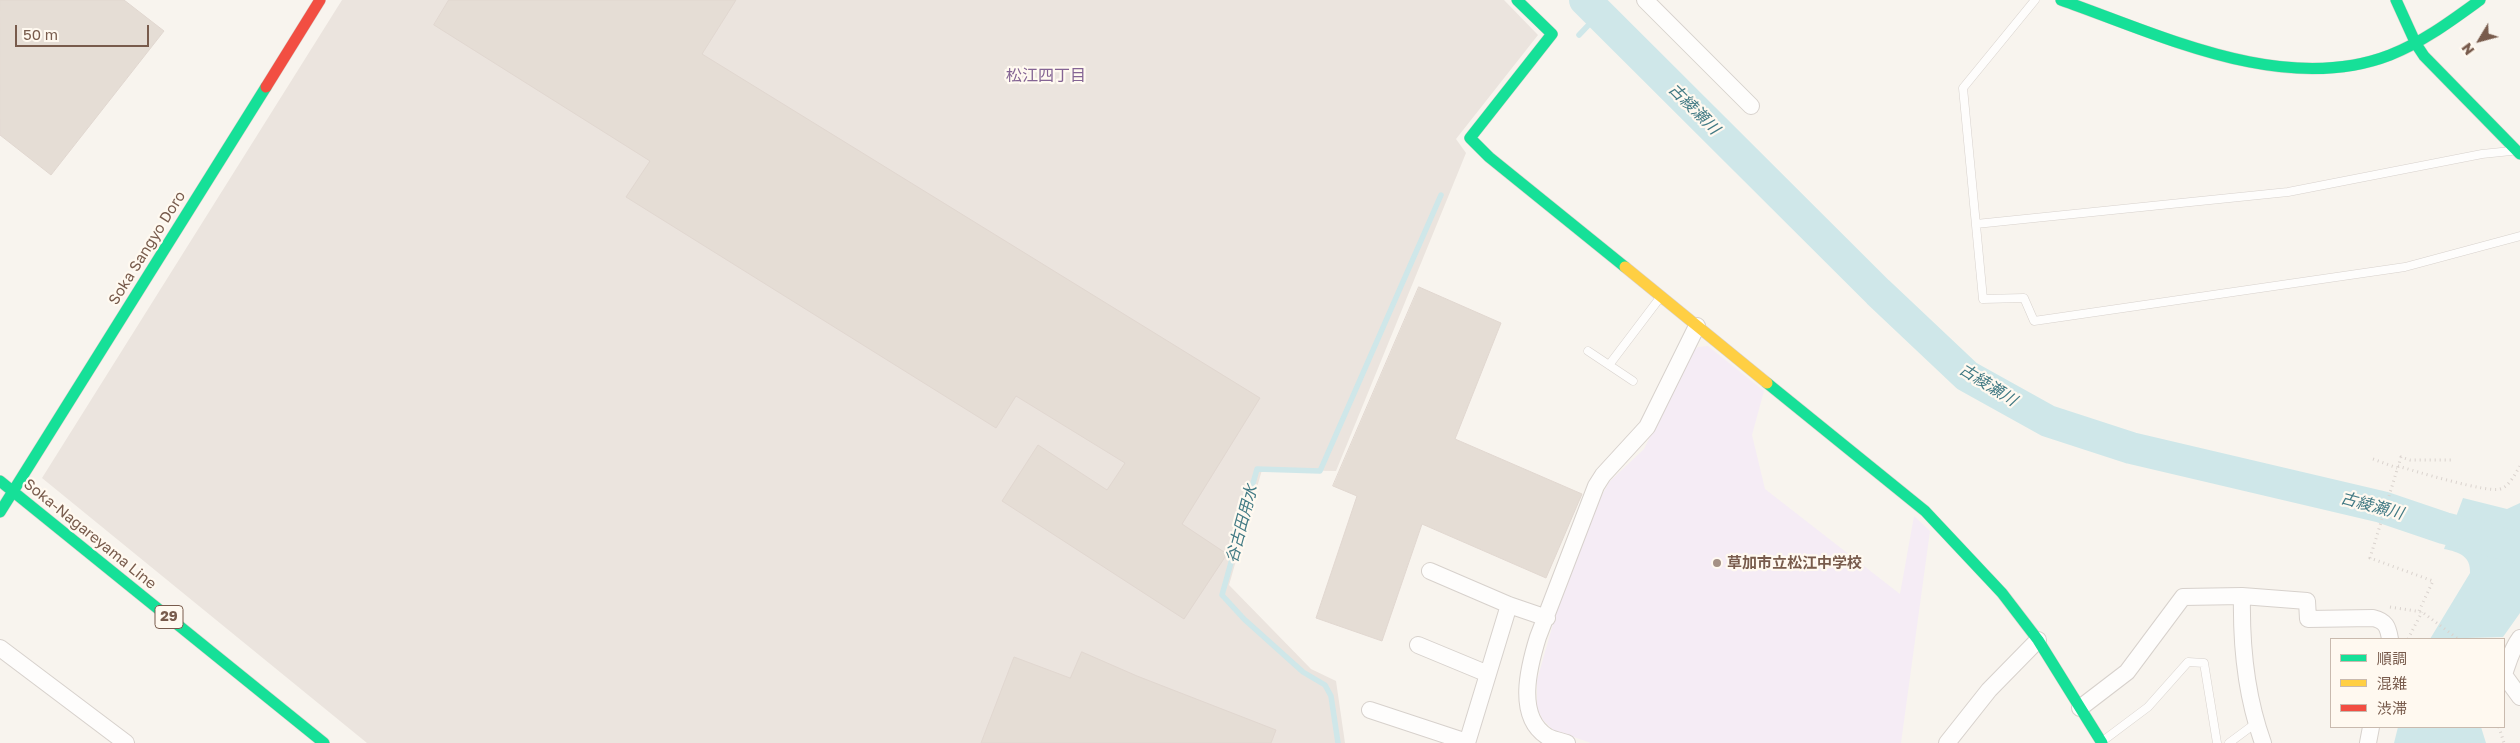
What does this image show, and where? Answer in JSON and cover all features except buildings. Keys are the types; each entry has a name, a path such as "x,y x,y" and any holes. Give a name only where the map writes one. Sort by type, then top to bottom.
{"street":[{"name":"Soka Sangyo Doro","path":"0,512 320,0"},
{"path":"1518,0 1552,34 1470,138 1489,157 1925,511 2002,592 2038,640 2102,742"},
{"path":"1645,0 1751,106"},
{"path":"2061,0 2223,57 2306,70 2360,64 2390,55 2416,44 2480,0"},
{"path":"2396,0 2416,44 2429,63 2518,152"},
{"path":"1567,743 1548,737 1532,717 1528,689 1532,656 1547,618 1553,595 1596,486 1603,474 1647,426 1697,326"},
{"name":"Soka-Nagareyama Line","path":"0,481 324,743"},
{"path":"1430,571 1510,605 1547,618"},
{"path":"2080,708 2127,672 2183,596 2242,596 2307,601 2308,619 2373,618 2383,621 2388,628 2390,638"},
{"path":"2242,596 2243,650 2256,723 2263,743"},
{"path":"1370,710 1467,743 1510,605"},
{"path":"2505,672 2510,651 2520,638"},
{"path":"1947,743 1989,690 2038,640"},
{"path":"1418,645 1488,674"},
{"path":"0,648 126,743"},
{"path":"2505,676 2520,697"},
{"path":"2368,743 2371,728"}],"lane":[{"path":"2035,0 1964,88 1983,299 2024,298 2034,321 2405,267 2520,236"},
{"path":"1976,224 2288,192 2482,154 2518,152"},
{"path":"1609,365 1661,296"},
{"path":"1588,351 1633,380"},
{"path":"2102,742 2148,707 2188,662 2204,663 2217,743"},
{"path":"2229,743 2256,723"}],"path":[{"path":"2408,638 2433,581 2370,558 2401,457 2410,460 2452,460"},
{"path":"2373,459 2436,478 2492,491 2505,487 2520,466"},
{"path":"2420,611 2457,638"},
{"path":"2499,728 2504,743"}],"shaded area":[{"path":"342,0 1504,0 1538,35 1456,139 1466,153 1336,471 1262,470 1229,585 1311,669 1336,681 1345,743 367,743 42,478"},
{"name":"草加市立松江中学校","path":"1708,346 1764,391 1752,435 1765,489 1900,594 1914,516 1930,531 1901,743 1591,743 1553,730 1543,720 1537,708 1537,680 1559,603 1600,499 1609,482 1644,449 1690,354 1698,347"}],"water":[{"path":"2463,498 2507,509 2520,503 2520,613 2503,637 2431,638 2470,573 2470,567 2463,556 2444,549"},
{"path":"2398,728 2481,728 2486,743 2394,743"}],"waterway":[{"name":"古綾瀬川","path":"1585,0 1878,292 1967,376 2048,421 2131,448 2382,507 2444,528 2520,548"},
{"name":"谷古田用水","path":"1579,35 1599,14"},
{"name":"谷古田用水","path":"1338,743 1331,696 1325,685 1303,672 1244,619 1222,595 1257,469 1320,471 1441,195"}],"traffic: fast":[{"path":"1517,0 1552,34 1470,138 1489,157 1625,267"},
{"path":"2061,0 2181,44 2223,56 2266,65 2308,69 2350,66 2390,55 2425,37 2480,0"},
{"path":"2396,0 2416,44 2424,56 2520,154"},
{"path":"0,512 266,87"},
{"path":"1767,383 1925,511 2002,593 2038,640 2102,743"},
{"path":"0,481 324,743"}],"traffic: slow":[{"path":"1625,267 1767,383"}],"traffic: jam":[{"path":"266,87 320,0"}],"place":[{"name":"草加市立松江中学校","path":"1717,563"}],"district":[{"name":"松江四丁目","path":"1046,76"}]}
